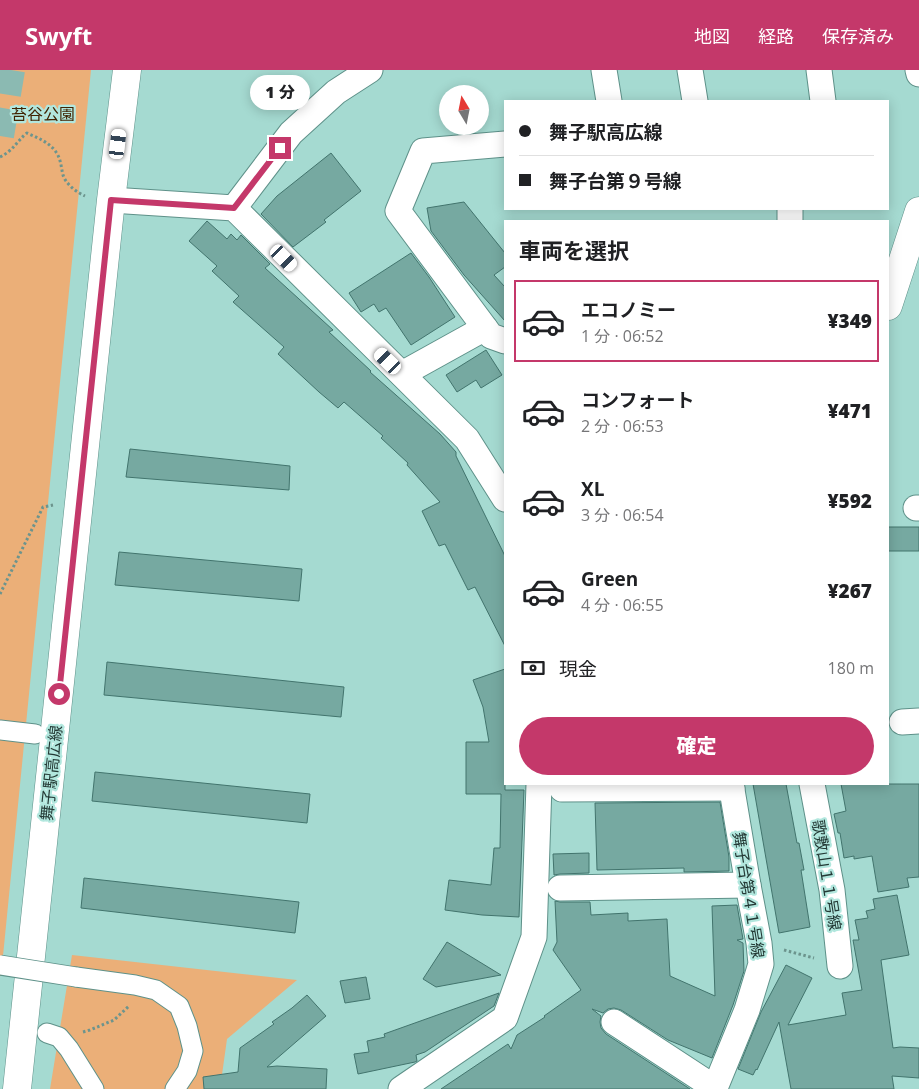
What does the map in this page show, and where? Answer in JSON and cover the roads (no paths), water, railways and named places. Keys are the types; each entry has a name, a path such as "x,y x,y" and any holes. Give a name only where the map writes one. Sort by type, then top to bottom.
{"street":[{"name":"舞子駅高広線","path":"18,1089 99,199 127,70"},
{"path":"234,208 291,133 336,92 370,70"},
{"path":"604,70 609,100"},
{"path":"690,70 694,100"},
{"path":"819,70 822,100"},
{"path":"918,70 919,74"},
{"path":"402,374 495,335 398,211 423,151 504,144"},
{"path":"99,199 234,208 467,439 504,497"},
{"path":"889,303 919,211"},
{"path":"0,730 35,734"},
{"name":"歌敷山１１号線","path":"812,785 832,890 840,966"},
{"path":"401,1089 504,1018 534,937 550,786 731,786"},
{"name":"舞子台第４１号線","path":"715,1088 747,1010 760,964 759,943 731,786"},
{"path":"560,888 748,885"},
{"path":"0,965 135,985 156,990 178,1006 187,1026 192,1051 187,1071 175,1089"},
{"path":"614,1022 715,1088"},
{"path":"53,1035 69,1050 94,1089"}],"tunnel":[{"path":"0,136 11,70"}],"park label":[{"name":"苔谷公園","path":"43,114"}]}
